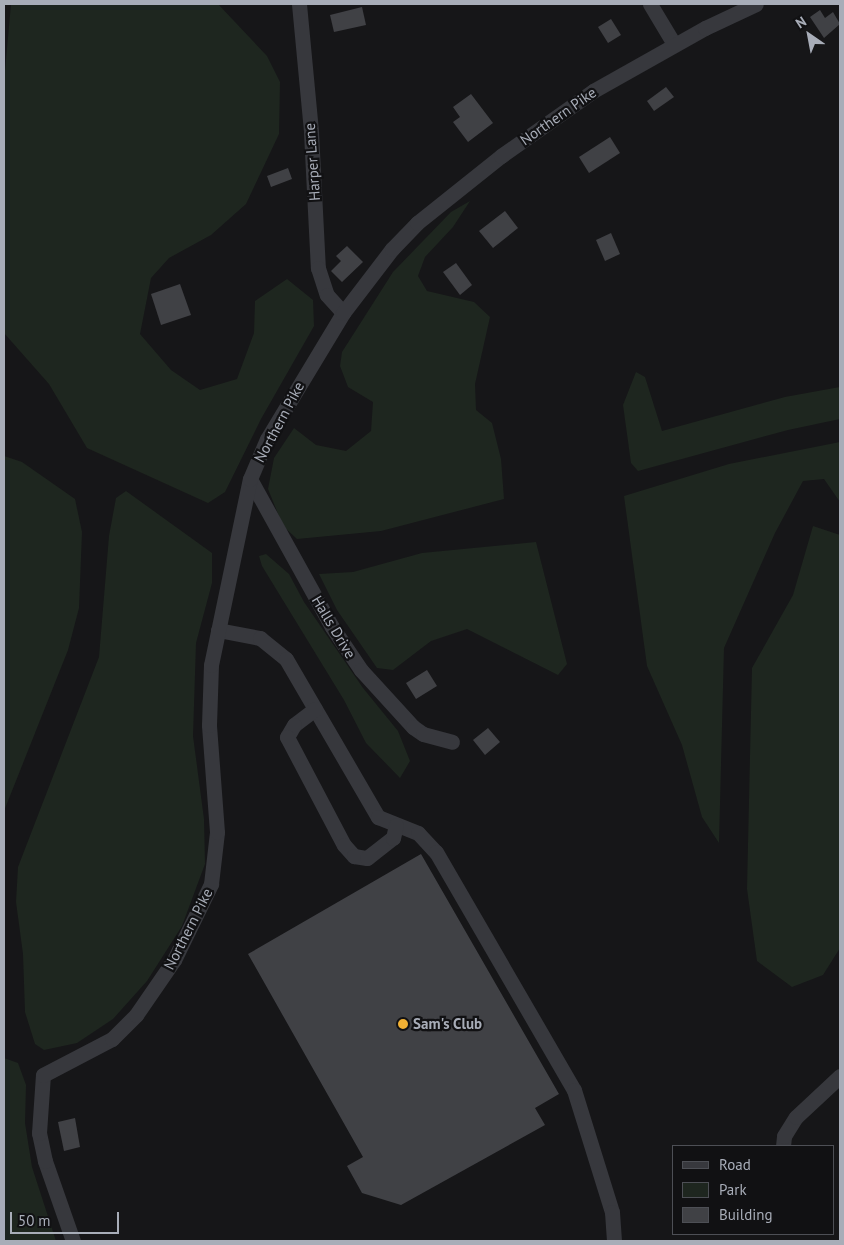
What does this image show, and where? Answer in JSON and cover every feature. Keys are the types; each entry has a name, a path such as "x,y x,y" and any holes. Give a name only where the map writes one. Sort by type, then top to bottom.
{"street":[{"name":"Harper Lane","path":"299,4 311,132 318,268 327,295 343,312"},
{"path":"650,4 674,44"},
{"name":"Northern Pike","path":"73,1241 45,1161 39,1132 43,1075 112,1039 136,1015 174,960 201,909 212,876 216,850 209,704 218,630 250,479 267,439 343,312 392,249 454,192 593,91 674,44 746,6"},
{"name":"Halls Drive","path":"250,479 332,627 361,670 413,727 423,734 452,742"},
{"path":"218,630 244,632 273,646 286,659 378,817 418,833 436,852 574,1090 612,1212 614,1241"},
{"path":"315,709 294,724 287,737 344,845 354,856 367,858 393,838 396,825"},
{"path":"782,1145 784,1136 796,1117 840,1076"}],"green space":[{"path":"11,4 218,4 267,56 280,82 279,134 246,204 211,235 169,258 151,278 140,334 171,370 200,390 237,379 254,333 255,301 287,279 313,300 314,326 261,419 225,492 208,503 87,448 49,384 4,333 4,82"},
{"path":"470,201 453,227 425,257 418,276 427,291 474,302 490,317 475,384 476,410 492,423 501,459 504,499 381,531 297,539 283,526 268,489 274,458 294,428 316,445 346,451 371,431 373,402 348,387 340,366 342,352 393,272 451,212"},
{"path":"636,372 645,377 662,431 785,397 840,387 840,419 788,430 638,471 631,463 623,405"},
{"path":"840,442 840,502 824,479 803,481 775,533 724,648 719,843 702,817 682,745 647,666 624,496 729,464"},
{"path":"4,456 22,462 75,499 82,532 79,608 68,650 4,811"},
{"path":"126,491 212,553 212,583 196,643 193,736 204,819 205,864 182,926 147,981 113,1019 77,1043 44,1050 35,1044 25,1012 23,954 16,902 18,867 99,657 109,536 116,498"},
{"path":"813,526 840,535 840,948 823,975 792,987 757,961 747,889 752,668 793,595"},
{"path":"536,542 567,664 558,675 467,629 431,641 393,670 377,668 337,610 319,574 353,572 422,553"},
{"path":"266,554 289,574 304,602 363,688 398,731 410,761 400,778 366,743 344,700 262,566 259,556"},
{"path":"4,1058 18,1063 26,1085 25,1123 32,1167 56,1241 4,1241"}],"building":[{"path":"362,7 366,25 334,32 330,15"},
{"path":"820,10 825,18 833,12 840,24 824,38 810,17"},
{"path":"611,19 621,35 608,43 598,27"},
{"path":"666,87 674,97 654,111 647,101"},
{"path":"471,94 493,123 468,142 453,122 460,117 453,107"},
{"path":"610,137 620,153 589,173 579,157"},
{"path":"288,168 292,179 271,187 267,176"},
{"path":"505,211 518,228 493,248 479,231"},
{"path":"611,233 620,254 605,261 596,240"},
{"path":"347,246 363,262 342,282 331,271 341,261 336,256"},
{"path":"456,263 472,285 460,295 443,272"},
{"path":"180,284 191,315 161,325 151,294"},
{"path":"427,670 437,686 416,699 406,683"},
{"path":"488,728 500,742 485,755 473,740"},
{"name":"Sam's Club","path":"421,854 559,1094 535,1108 545,1125 401,1205 362,1193 347,1166 363,1157 248,954"},
{"path":"75,1118 80,1147 64,1151 58,1122"}],"place":[{"name":"Sam's Club","path":"403,1024"}]}
